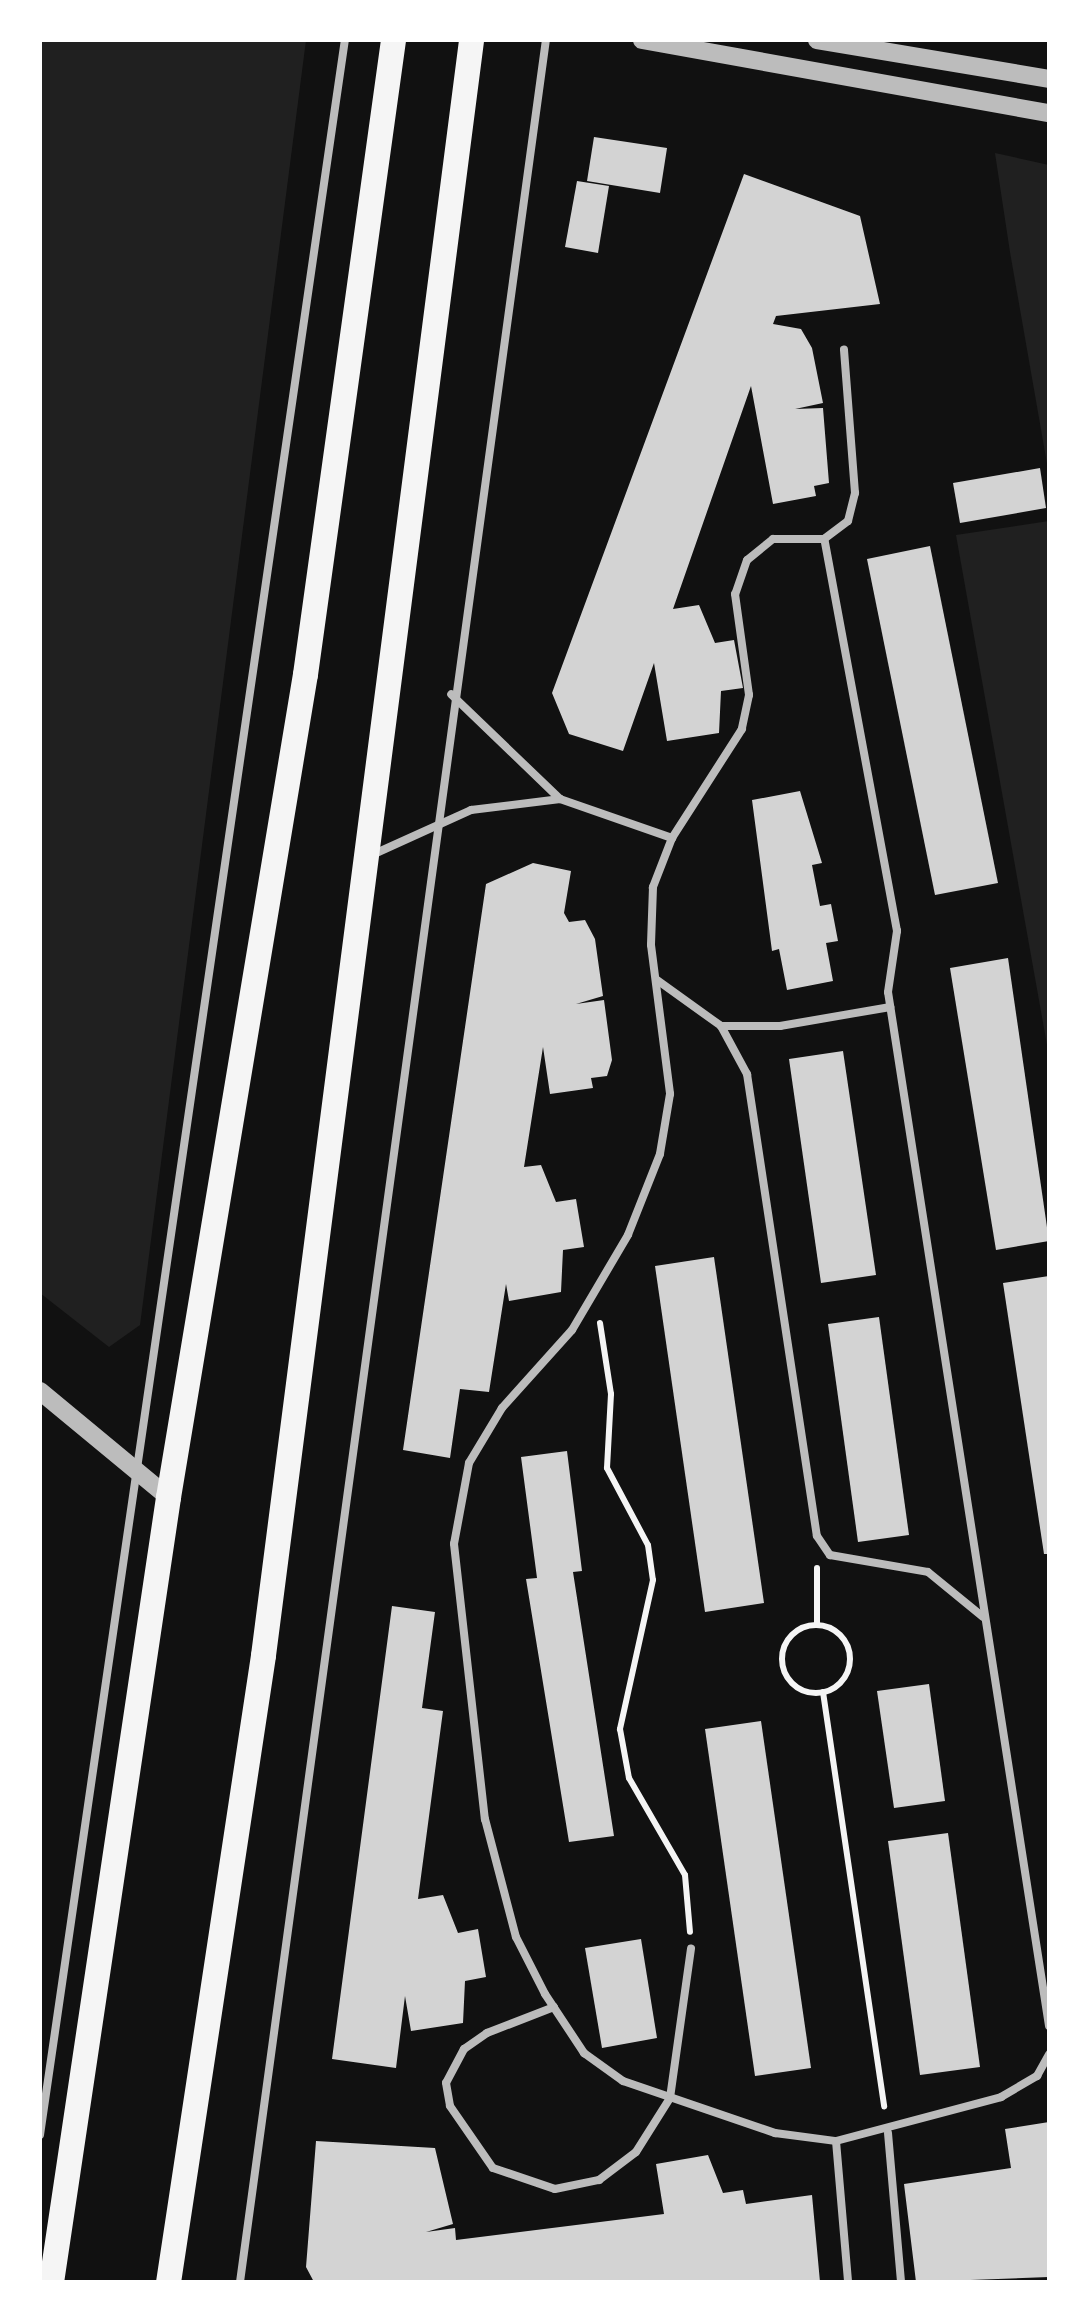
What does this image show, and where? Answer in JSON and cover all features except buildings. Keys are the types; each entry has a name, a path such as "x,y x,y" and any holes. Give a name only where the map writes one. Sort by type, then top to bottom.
{"main road":[{"path":"51,2282 168,1496 306,674 393,40"},
{"path":"168,2282 262,1655 471,40"}],"street":[{"path":"642,40 1049,112"},
{"path":"818,40 1049,79"},
{"path":"40,1391 168,1496"}],"lane":[{"path":"40,2135 345,40"},
{"path":"240,2282 451,694 546,40"},
{"path":"844,348 855,494 848,521 824,539 772,539 747,560 735,594 749,694 742,730 672,838 653,887 657,980 670,1094 660,1154 589,1301 468,1464 454,1544 485,1819 516,1937 584,2053 623,2081 775,2133 836,2141 888,2133 1001,2096 1037,2076 1049,2054"},
{"path":"824,539 897,931 890,1007 1049,2026"},
{"path":"451,694 560,799 672,838"},
{"path":"366,858 472,810 560,799"},
{"path":"657,980 722,1026 747,1074 816,1536 830,1555 928,1572 986,1620"},
{"path":"722,1026 780,1026 890,1007"},
{"path":"554,2007 487,2033 464,2049 446,2083 450,2106 494,2168 555,2189 599,2180 636,2152 670,2098 692,1948"},
{"path":"888,2133 900,2282"},
{"path":"836,2141 848,2282"}],"path":[{"path":"589,1301 608,1354 607,1468 648,1546 653,1580 620,1729 629,1778 685,1875 692,1948"},
{"path":"816,1536 817,1625 848,1651 842,1681 823,1692 792,1683 782,1662 795,1632 817,1625"},
{"path":"823,1692 888,2133"}],"shaded area":[{"path":"40,40 306,40 140,1325 109,1347 40,1293"},
{"path":"995,153 1049,165 1049,475 1010,252"},
{"path":"1049,521 1049,1056 956,535"}]}
